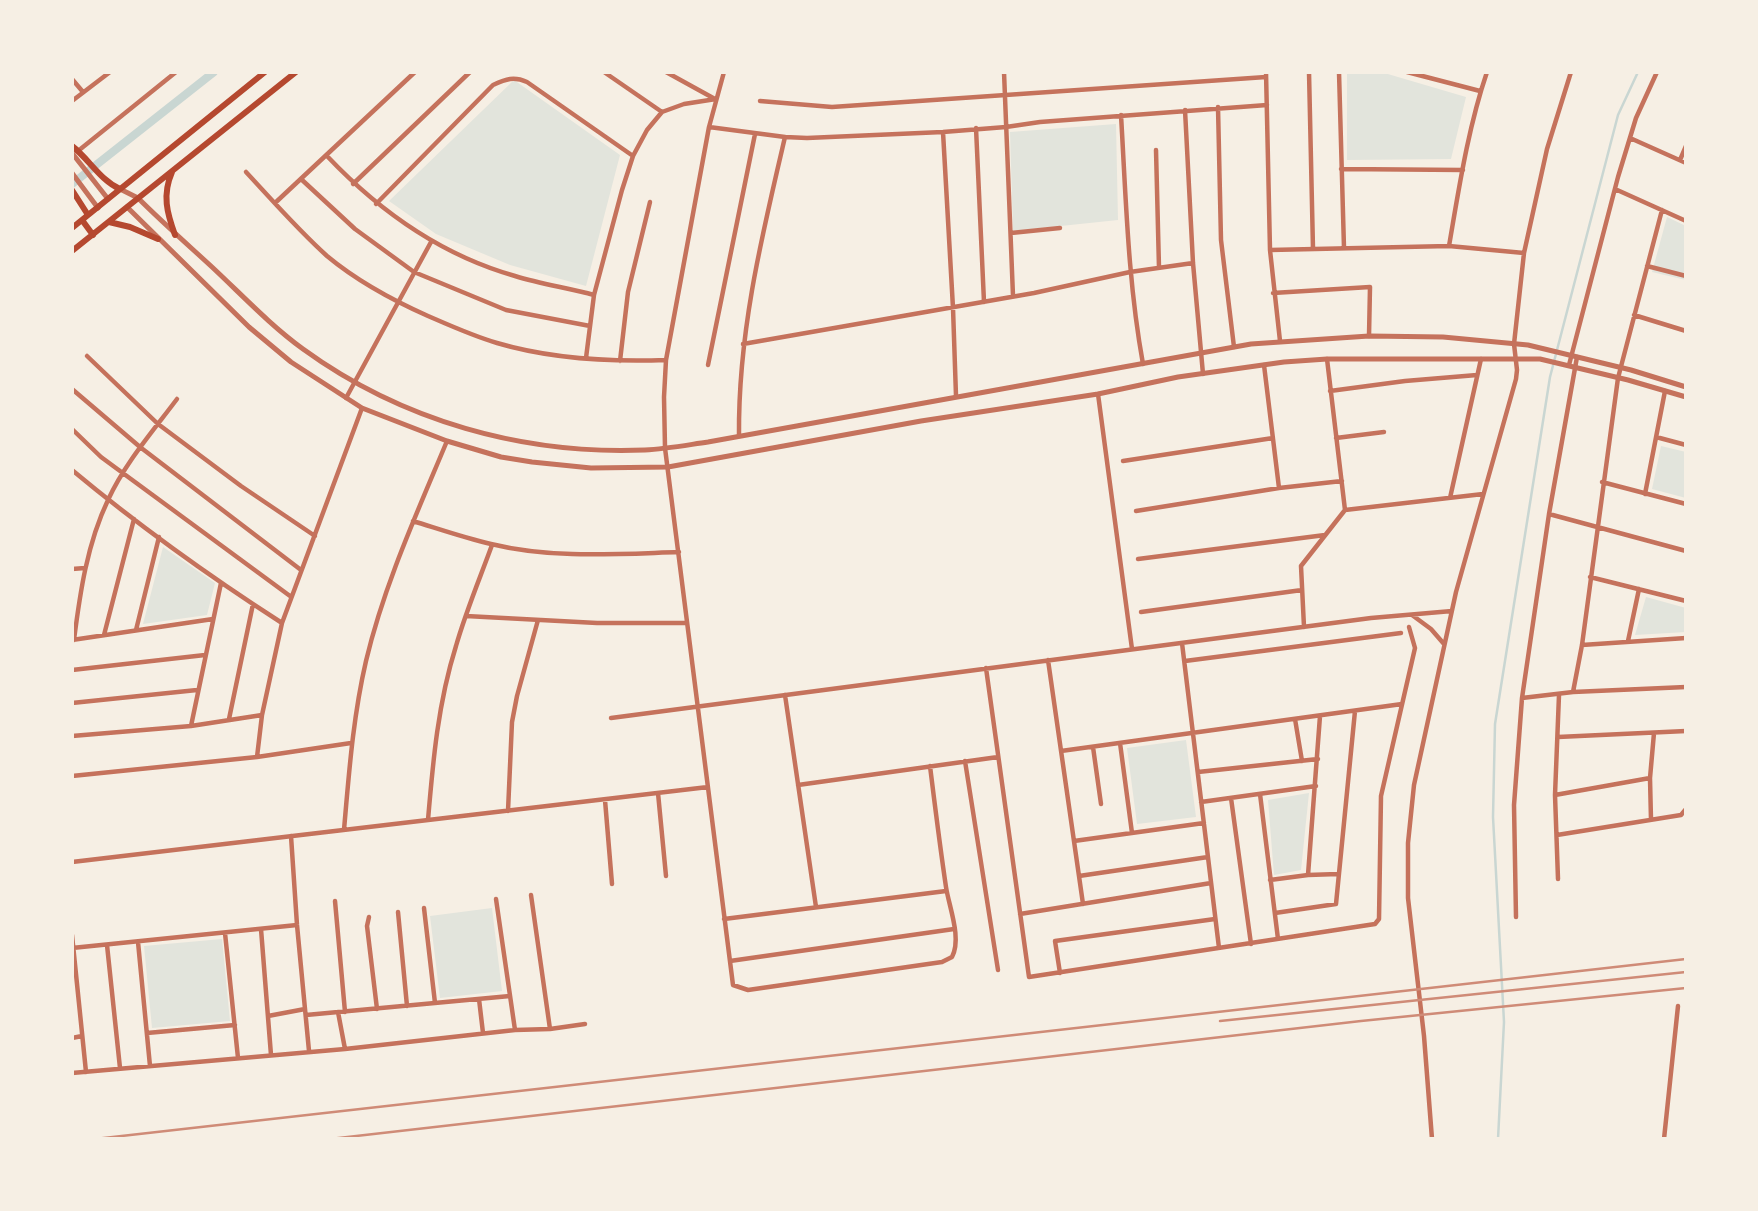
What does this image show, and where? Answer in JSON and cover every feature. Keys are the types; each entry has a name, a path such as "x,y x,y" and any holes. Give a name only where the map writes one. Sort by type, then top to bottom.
{"main road":[{"path":"72,228 265,72"},
{"path":"72,251 296,72"},
{"path":"74,150 87,157 103,178 120,190"},
{"path":"173,170 167,183 165,198 175,235"},
{"path":"72,190 79,199 93,235"},
{"path":"109,222 130,227 158,239"}],"street":[{"path":"96,72 101,79"},
{"path":"72,101 110,72"},
{"path":"108,200 80,164 74,150 176,72"},
{"path":"275,203 415,72"},
{"path":"353,184 470,72"},
{"path":"604,72 662,113"},
{"path":"666,72 716,99"},
{"path":"724,72 709,127 666,360 664,397 665,447 733,985 748,990 942,962 953,957 954,929 946,891 930,766"},
{"path":"1004,72 1013,296"},
{"path":"1309,72 1313,248"},
{"path":"1339,72 1344,248"},
{"path":"1407,72 1480,91"},
{"path":"1449,246 1480,91 1487,72"},
{"path":"1432,1139 1424,1036 1408,898 1408,843 1414,785 1451,611 1516,379 1514,344 1524,253 1547,149 1571,72"},
{"path":"1516,917 1514,805 1522,698 1568,365 1630,138 1657,72"},
{"path":"760,101 832,107 1266,74 1270,250 1280,341"},
{"path":"376,204 494,85 510,78 520,78 527,82 633,156"},
{"path":"72,79 83,92"},
{"path":"586,358 594,295 633,156 647,130 662,113 684,104 716,99"},
{"path":"709,127 785,137 943,132 1121,115 1267,105"},
{"path":"1218,107 1221,240 1234,347"},
{"path":"1185,110 1193,263 1203,374"},
{"path":"1121,115 1130,272 1143,364"},
{"path":"976,128 984,302"},
{"path":"943,132 956,396"},
{"path":"708,365 755,134"},
{"path":"739,435 743,344 763,234 785,137"},
{"path":"1630,138 1686,163"},
{"path":"1680,160 1686,146"},
{"path":"1156,150 1159,268"},
{"path":"327,156 376,204 431,242 514,276 594,295"},
{"path":"1341,169 1463,170"},
{"path":"246,172 329,257 346,270 398,302 467,333 498,344 586,358 620,361 666,360"},
{"path":"72,173 97,208"},
{"path":"301,179 355,229 414,272 506,310 590,326"},
{"path":"1615,189 1686,221"},
{"path":"120,190 138,198 175,235 302,349 354,382 397,404 471,431 513,441 578,449 645,450 708,442 1234,347 1280,341 1369,336 1443,337 1514,344 1686,387"},
{"path":"620,361 628,292 650,202"},
{"path":"127,206 249,327 291,362 346,398 362,408 447,441 501,457 532,462 590,468 668,467 921,421 1098,394 1178,377 1327,359 1540,359 1686,397"},
{"path":"1573,692 1582,645 1618,378 1662,210"},
{"path":"1011,233 1060,228"},
{"path":"166,246 175,235"},
{"path":"346,398 431,242"},
{"path":"1270,250 1449,246 1524,253"},
{"path":"743,344 1034,293 1130,272 1193,263"},
{"path":"1647,266 1686,276"},
{"path":"1273,293 1370,287 1369,336"},
{"path":"1634,315 1686,331"},
{"path":"87,356 158,424 240,486 315,536"},
{"path":"1450,498 1481,358"},
{"path":"1327,359 1345,510"},
{"path":"1264,365 1279,488"},
{"path":"1330,391 1477,375"},
{"path":"72,389 140,447 301,570"},
{"path":"1645,494 1665,391"},
{"path":"1098,394 1132,649"},
{"path":"177,399 140,447 108,500 75,604 73,640 213,619"},
{"path":"257,757 262,715 290,596 362,408"},
{"path":"72,429 101,457 290,596"},
{"path":"1336,438 1384,432"},
{"path":"1656,437 1686,445"},
{"path":"1123,461 1273,438"},
{"path":"344,830 351,743 380,610 413,521 447,441"},
{"path":"72,470 108,500 221,583 282,623"},
{"path":"1136,511 1279,488 1342,481"},
{"path":"1602,482 1686,504"},
{"path":"1304,627 1302,563 1345,510 1483,494"},
{"path":"1549,514 1686,551"},
{"path":"104,635 134,519"},
{"path":"413,521 492,545 578,555 678,552"},
{"path":"1138,559 1325,534"},
{"path":"136,630 159,537"},
{"path":"428,820 434,747 442,702 456,646 492,545"},
{"path":"72,569 85,568"},
{"path":"1590,577 1686,601"},
{"path":"191,726 221,583"},
{"path":"1628,641 1639,589"},
{"path":"1141,612 1302,590"},
{"path":"229,719 253,604"},
{"path":"611,718 1304,627 1451,611"},
{"path":"1411,615 1425,623 1444,644"},
{"path":"466,616 597,623 687,623"},
{"path":"508,811 512,722 538,620"},
{"path":"986,668 1029,978 1372,926 1377,922 1381,796 1415,648 1409,627"},
{"path":"1185,661 1401,633"},
{"path":"1582,645 1686,638"},
{"path":"1182,643 1219,948"},
{"path":"72,670 205,655"},
{"path":"1048,660 1083,904"},
{"path":"1522,698 1573,692 1686,687"},
{"path":"72,703 197,690"},
{"path":"785,695 817,907"},
{"path":"1558,879 1555,796 1559,695"},
{"path":"1061,751 1402,704"},
{"path":"1275,913 1336,904 1355,711"},
{"path":"72,736 191,726 262,715"},
{"path":"1308,875 1320,716"},
{"path":"1295,719 1302,761"},
{"path":"1558,737 1686,731"},
{"path":"1651,820 1650,778 1654,733"},
{"path":"72,775 257,757 351,743"},
{"path":"1120,743 1132,833"},
{"path":"1093,747 1101,804"},
{"path":"798,785 998,757"},
{"path":"1198,772 1318,759"},
{"path":"965,761 998,970"},
{"path":"1555,796 1650,778"},
{"path":"1201,802 1316,786"},
{"path":"72,862 708,787"},
{"path":"658,793 667,876"},
{"path":"1260,794 1278,939"},
{"path":"1231,798 1251,944"},
{"path":"605,800 611,884"},
{"path":"1557,835 1681,815 1686,809"},
{"path":"1074,841 1204,823"},
{"path":"290,836 309,1051"},
{"path":"1079,876 1208,857"},
{"path":"1270,880 1338,874"},
{"path":"1020,914 1211,883"},
{"path":"724,919 946,891"},
{"path":"531,895 550,1029"},
{"path":"496,899 515,1030"},
{"path":"335,901 345,1012"},
{"path":"424,908 435,1003"},
{"path":"398,912 407,1006"},
{"path":"369,918 367,926 377,1009"},
{"path":"1060,973 1055,941 1215,919"},
{"path":"72,948 297,925"},
{"path":"261,929 271,1055"},
{"path":"730,961 954,929"},
{"path":"225,933 238,1058"},
{"path":"72,935 86,1072"},
{"path":"138,942 150,1066"},
{"path":"107,945 120,1068"},
{"path":"268,1016 345,1012 510,996"},
{"path":"479,999 483,1033"},
{"path":"1664,1139 1678,1006"},
{"path":"338,1012 345,1049"},
{"path":"72,1073 585,1024"},
{"path":"147,1033 235,1025"},
{"path":"72,1038 82,1036"}],"shaded area":[{"path":"1347,72 1381,72 1466,97 1451,159 1347,160"},
{"path":"514,80 620,155 586,286 510,265 436,234 389,201"},
{"path":"1116,124 1118,220 1013,231 1010,132"},
{"path":"1667,217 1686,226 1686,280 1652,272"},
{"path":"1661,446 1686,452 1686,498 1652,489"},
{"path":"163,547 215,583 207,615 143,624"},
{"path":"1646,597 1686,608 1686,632 1635,635"},
{"path":"1186,740 1196,817 1137,824 1127,748"},
{"path":"1309,793 1301,870 1274,875 1268,800"},
{"path":"492,908 502,991 440,998 430,916"},
{"path":"222,939 230,1021 152,1028 144,946"}],"waterway":[{"path":"72,184 214,72"},
{"path":"1498,1139 1504,1022 1493,817 1495,724 1550,377 1618,115 1638,72"}],"railway":[{"path":"95,1139 1686,959"},
{"path":"1220,1021 1686,972"},
{"path":"330,1139 1361,1021 1686,988"}]}
